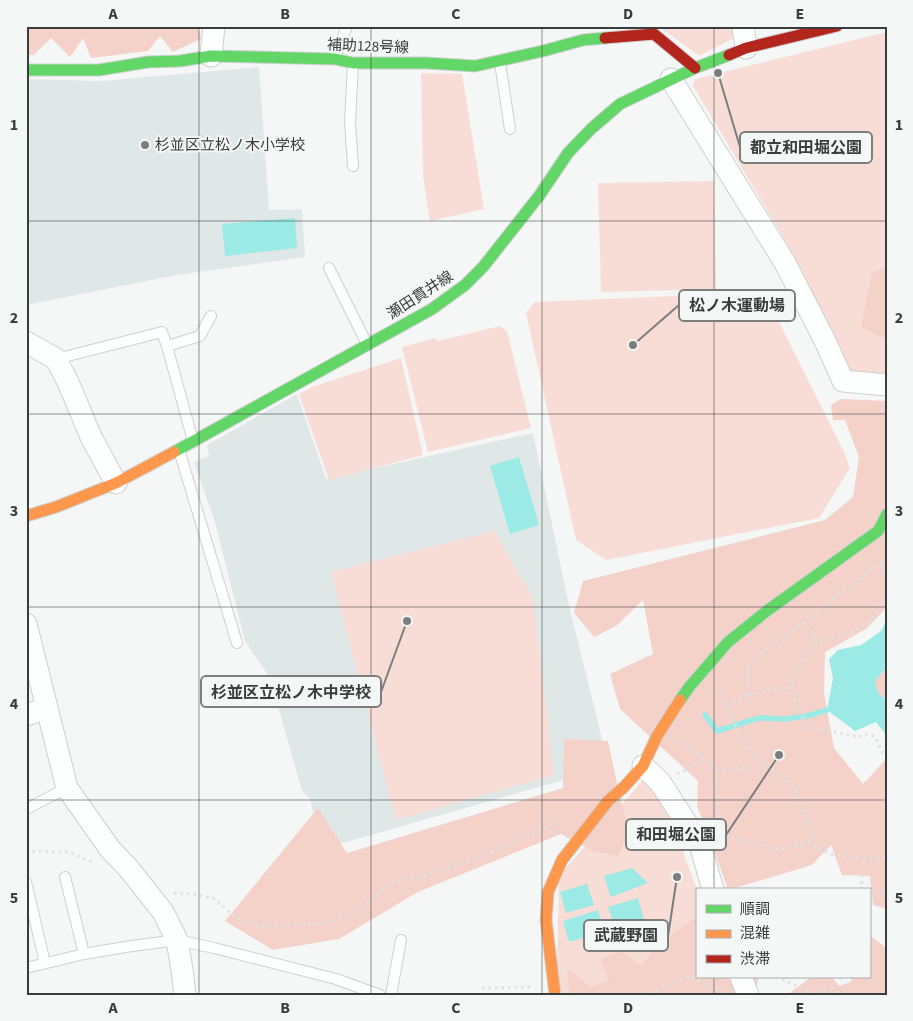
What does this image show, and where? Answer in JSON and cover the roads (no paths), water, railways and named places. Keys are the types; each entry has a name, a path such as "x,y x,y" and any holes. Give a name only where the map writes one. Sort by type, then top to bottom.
{"street":[{"path":"210,56 214,26"},
{"path":"743,26 746,48"},
{"name":"瀬田貫井線","path":"26,516 56,507 116,482 193,442 432,309 465,285 483,267 539,196 568,153 591,129 620,104 694,68 746,48 837,26"},
{"name":"補助128号線","path":"26,70 99,70 148,62 180,61 210,56 335,59 353,63 426,63 475,66 500,62 582,37 654,34 694,68"},
{"path":"671,79 785,263 843,381 887,385"},
{"path":"26,342 56,359 68,382 91,437 116,482"},
{"path":"554,990 546,920 548,892 562,860 608,801 643,766 672,712 728,642 768,610 878,531 887,514"},
{"path":"26,624 68,788 110,849 129,869 163,912 177,940 185,995"},
{"path":"26,715 47,708"},
{"path":"643,766 660,782 700,844 712,888"},
{"path":"741,978 748,995"}],"lane":[{"path":"335,59 346,26"},
{"path":"500,62 510,129"},
{"path":"353,63 350,122 353,166"},
{"path":"329,268 368,345"},
{"path":"167,346 200,336 212,316"},
{"path":"56,359 162,332 193,442"},
{"path":"179,449 237,643"},
{"path":"26,809 68,788"},
{"path":"65,877 84,954"},
{"path":"26,882 45,963"},
{"path":"26,968 84,954 177,940 327,977 380,995"},
{"path":"392,995 401,940"}],"water":[{"path":"295,218 297,248 225,256 222,224"},
{"path":"519,457 539,525 510,534 490,466"},
{"path":"887,619 887,667 875,681 878,693 887,701 887,736 876,722 855,731 827,710 833,678 829,659 838,650 861,645 881,631"},
{"path":"632,868 648,883 611,897 604,876"},
{"path":"587,884 594,905 566,913 560,892"},
{"path":"638,898 644,920 616,929 608,907"},
{"path":"598,910 604,932 569,942 563,921"}],"waterway":[{"path":"705,715 717,731 759,718 784,719 807,716 827,710"}],"place":[{"name":"都立和田堀公園","path":"718,73"},
{"name":"杉並区立松ノ木小学校","path":"145,145"},
{"name":"松ノ木運動場","path":"633,345"},
{"name":"杉並区立松ノ木中学校","path":"407,621"},
{"name":"和田堀公園","path":"779,755"},
{"name":"武蔵野園","path":"677,877"}]}
